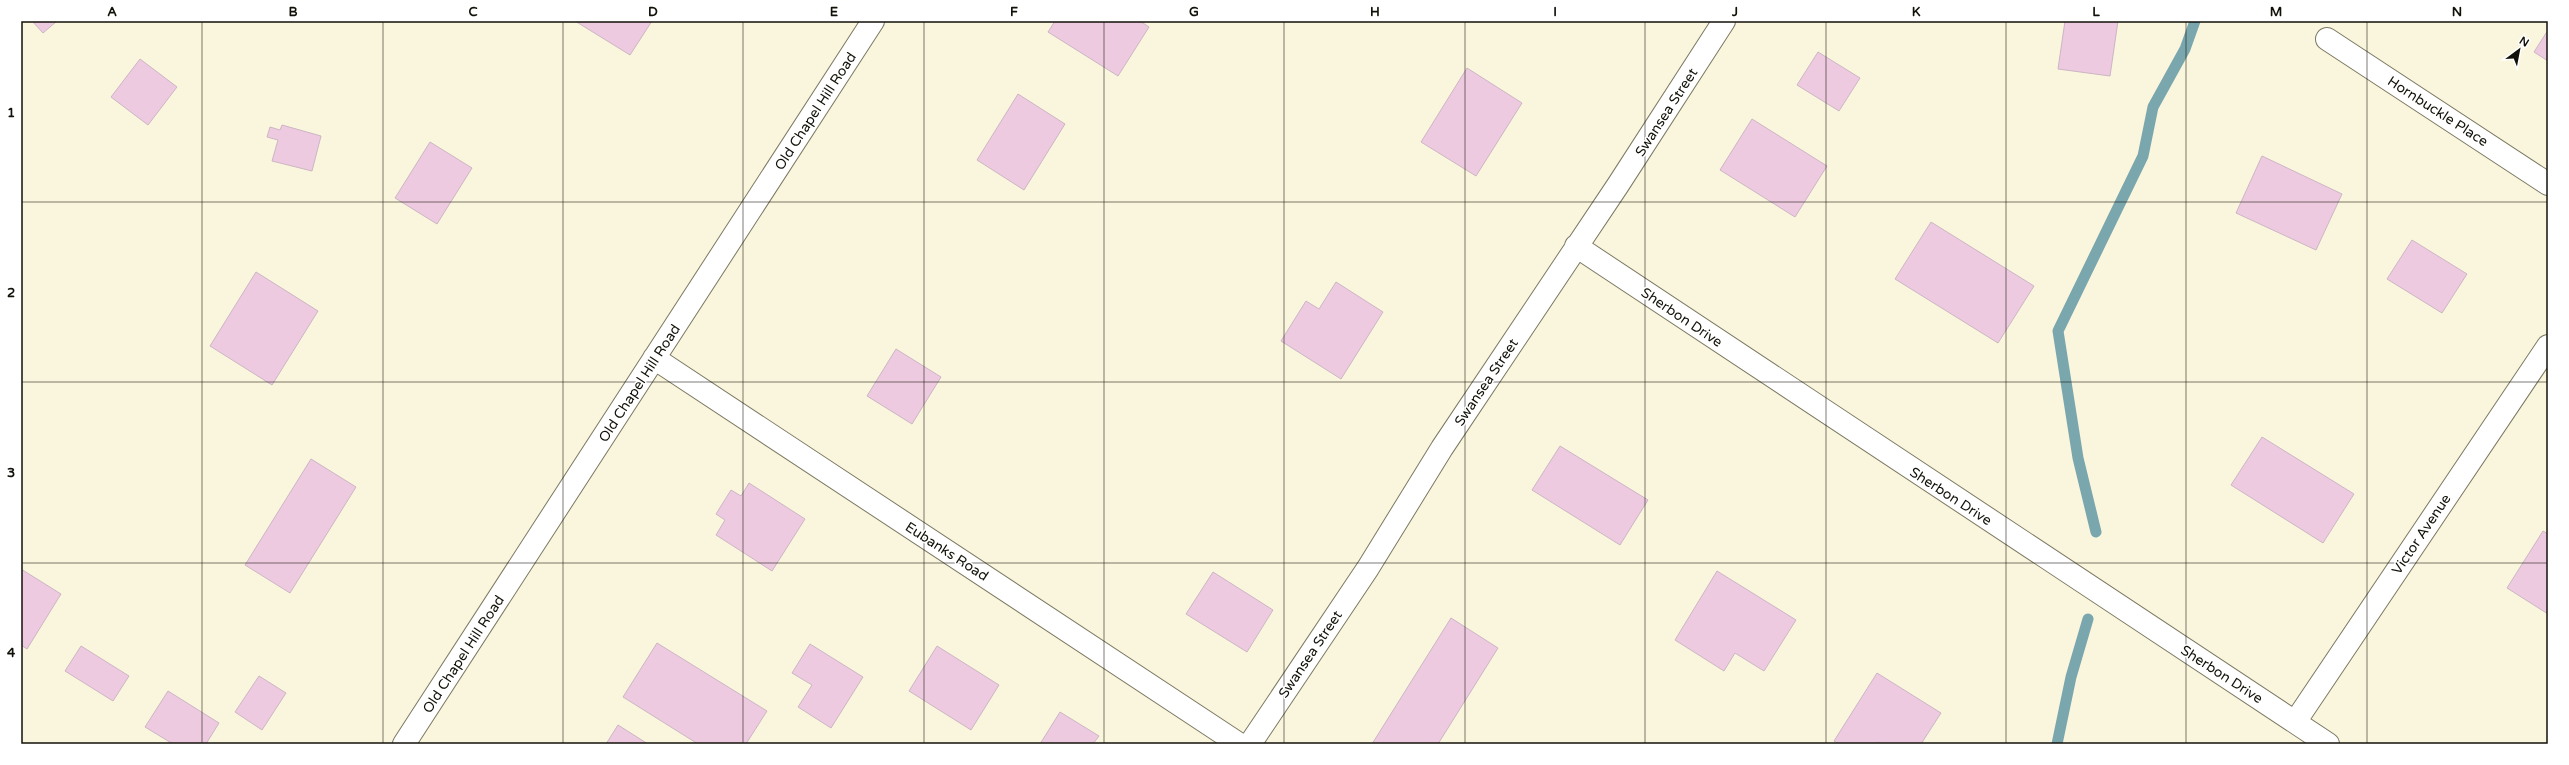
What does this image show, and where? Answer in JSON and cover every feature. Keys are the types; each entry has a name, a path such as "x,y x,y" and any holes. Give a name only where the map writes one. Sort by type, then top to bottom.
{"street":[{"name":"Old Chapel Hill Road","path":"404,744 873,21"},
{"name":"Swansea Street","path":"1250,744 1368,568 1442,448 1618,185 1724,21"},
{"name":"Hornbuckle Place","path":"2327,39 2548,184"},
{"name":"Sherbon Drive","path":"1576,246 2328,744"},
{"name":"Victor Avenue","path":"2295,722 2548,346"},
{"name":"Eubanks Road","path":"654,358 1240,744"}],"building":[{"path":"32,21 57,21 43,33"},
{"path":"575,21 652,21 630,55"},
{"path":"1055,21 1140,21 1149,27 1118,76 1048,32"},
{"path":"2065,21 2118,21 2110,76 2058,69"},
{"path":"2548,30 2548,61 2534,52"},
{"path":"1818,52 1860,78 1839,111 1797,85"},
{"path":"140,59 177,87 148,125 111,97"},
{"path":"1467,68 1522,103 1476,176 1421,142"},
{"path":"1018,94 1065,124 1024,190 977,160"},
{"path":"1752,119 1827,166 1795,217 1720,170"},
{"path":"282,125 321,136 312,171 272,161 278,140 267,137 270,127 280,130"},
{"path":"430,142 472,168 437,224 395,198"},
{"path":"2262,156 2342,194 2316,250 2236,213"},
{"path":"1931,222 2034,286 1998,343 1895,279"},
{"path":"2412,240 2467,274 2442,313 2387,279"},
{"path":"256,272 318,311 272,385 210,346"},
{"path":"1336,282 1383,312 1341,379 1281,341 1306,301 1319,309"},
{"path":"896,349 941,377 912,424 867,396"},
{"path":"2262,437 2354,494 2323,543 2231,485"},
{"path":"1560,446 1648,500 1620,545 1532,490"},
{"path":"311,459 356,487 290,593 245,565"},
{"path":"749,483 805,519 772,571 716,535 725,520 716,514 731,490 741,496"},
{"path":"2543,531 2548,534 2548,614 2507,588"},
{"path":"21,569 61,594 27,649 21,645"},
{"path":"1717,571 1796,620 1764,671 1735,653 1724,671 1675,640"},
{"path":"1213,572 1273,610 1247,652 1186,614"},
{"path":"1451,618 1498,648 1438,744 1372,744"},
{"path":"657,643 767,711 746,744 698,744 623,697"},
{"path":"810,644 863,677 831,728 798,707 812,685 792,673"},
{"path":"81,646 129,676 113,701 65,671"},
{"path":"937,646 999,685 971,730 909,691"},
{"path":"1877,673 1941,713 1921,744 1881,744 1878,742 1876,744 1839,744 1834,741"},
{"path":"259,676 286,693 262,730 235,712"},
{"path":"168,691 219,723 206,744 173,744 145,727"},
{"path":"1060,712 1099,736 1093,744 1040,744"},
{"path":"618,725 648,744 606,744"}],"waterway":[{"path":"2096,532 2078,458 2058,331 2143,156 2153,107 2185,49 2195,21"},
{"path":"2057,744 2071,677 2088,619"}]}
